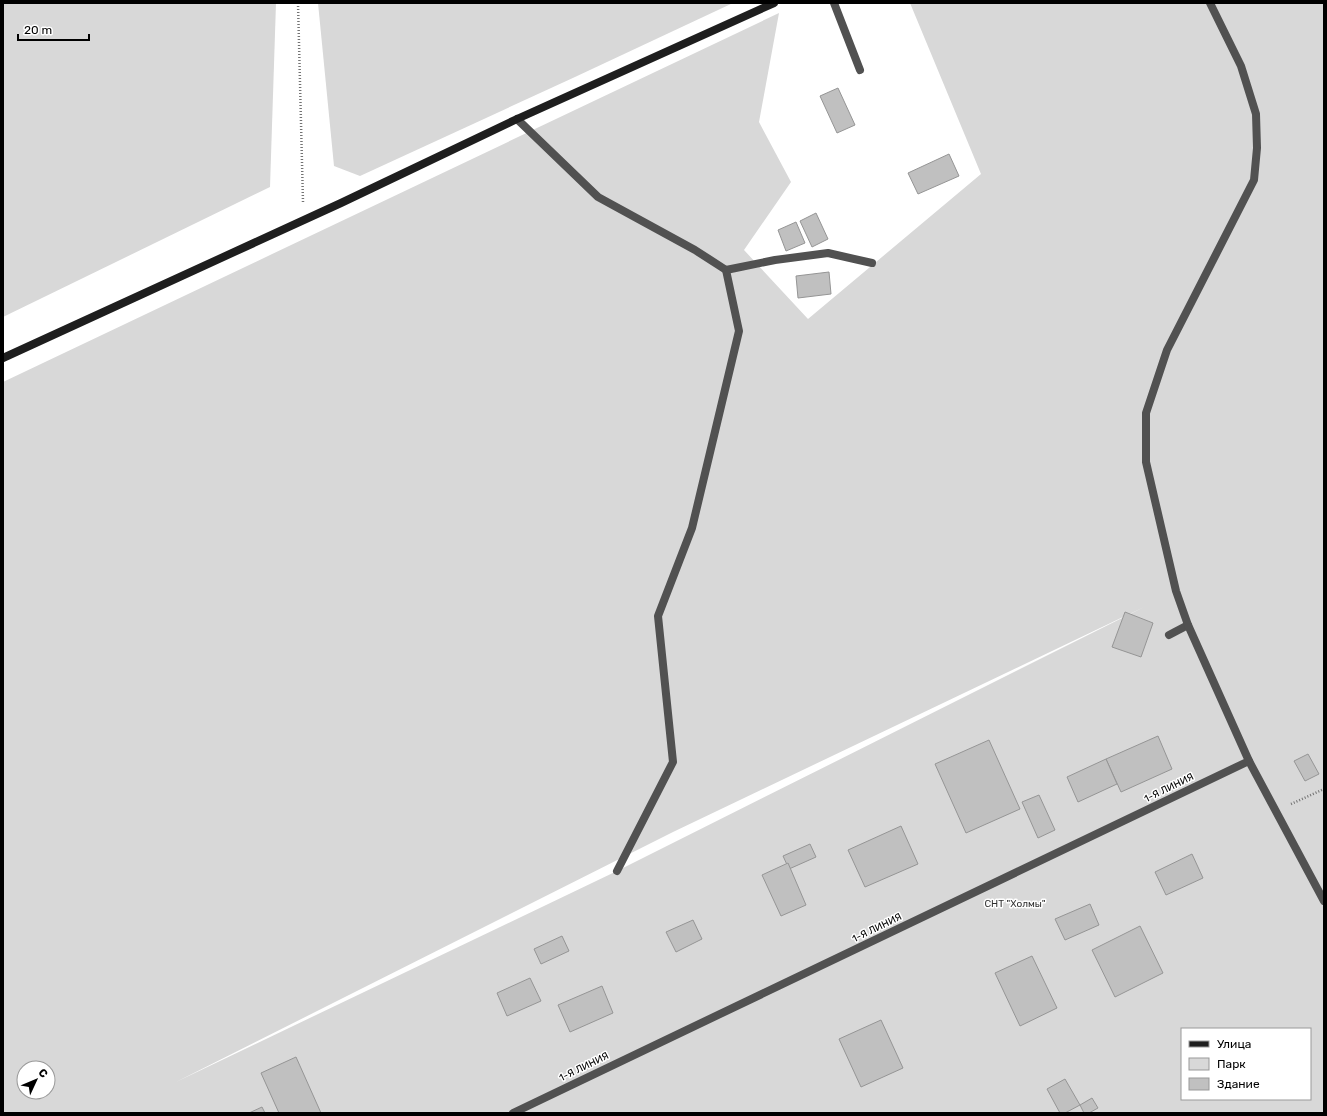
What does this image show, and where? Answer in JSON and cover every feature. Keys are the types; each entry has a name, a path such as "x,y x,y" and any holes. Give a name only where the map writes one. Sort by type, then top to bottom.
{"main road":[{"path":"3,358 303,221 517,119 774,3"}],"street":[{"path":"834,3 860,70"},
{"path":"1210,3 1241,66 1256,114 1257,148 1254,180 1168,350 1146,413 1146,462 1176,591 1188,625 1249,761 1324,901"},
{"path":"517,119 598,197 695,250 726,270 775,260 828,254 872,263"},
{"path":"617,871 674,762 658,616 692,528 738,331 726,270"},
{"path":"1169,635 1188,625"},
{"name":"1-Я ЛИНИЯ","path":"513,1113 1249,761"}],"path":[{"path":"298,3 303,221"},
{"path":"1276,812 1324,789"}],"green space":[{"path":"3,3 276,3 270,187 3,317"},
{"path":"318,3 733,3 360,176 334,166"},
{"name":"СНТ \"Холмы\"","path":"910,3 1324,3 1324,1113 3,1113 3,382 779,13 759,122 791,182 744,250 808,319 981,174","holes":["1144,607 617,871 176,1082 673,832"]}],"building":[{"path":"838,88 855,125 837,133 820,96"},
{"path":"949,154 959,176 918,194 908,173"},
{"path":"816,213 828,239 812,247 800,221"},
{"path":"796,222 805,243 786,251 778,230"},
{"path":"829,272 831,294 798,298 796,276"},
{"path":"1125,612 1153,623 1141,657 1112,647"},
{"path":"1158,736 1172,769 1121,792 1106,759"},
{"path":"989,740 1020,809 966,833 935,764"},
{"path":"1308,754 1319,774 1305,781 1294,761"},
{"path":"1106,759 1117,784 1078,802 1067,777"},
{"path":"1039,795 1055,830 1038,838 1022,802"},
{"path":"901,826 918,864 865,887 848,850"},
{"path":"810,844 816,857 789,869 783,856"},
{"path":"1192,854 1203,878 1166,895 1155,872"},
{"path":"788,863 806,905 781,916 762,875"},
{"path":"1090,904 1099,925 1065,940 1055,919"},
{"path":"693,920 702,939 676,952 666,932"},
{"path":"1140,926 1163,973 1115,997 1092,950"},
{"path":"562,936 569,951 541,964 534,949"},
{"path":"1032,956 1057,1008 1020,1026 995,973"},
{"path":"530,978 541,1001 507,1016 497,993"},
{"path":"602,986 613,1013 570,1032 558,1005"},
{"path":"881,1020 903,1068 861,1087 839,1039"},
{"path":"296,1057 321,1113 279,1113 261,1073"},
{"path":"1065,1079 1080,1105 1065,1113 1060,1113 1047,1089"},
{"path":"1092,1098 1098,1108 1089,1113 1084,1113 1080,1105"},
{"path":"262,1107 265,1113 249,1113"}]}
